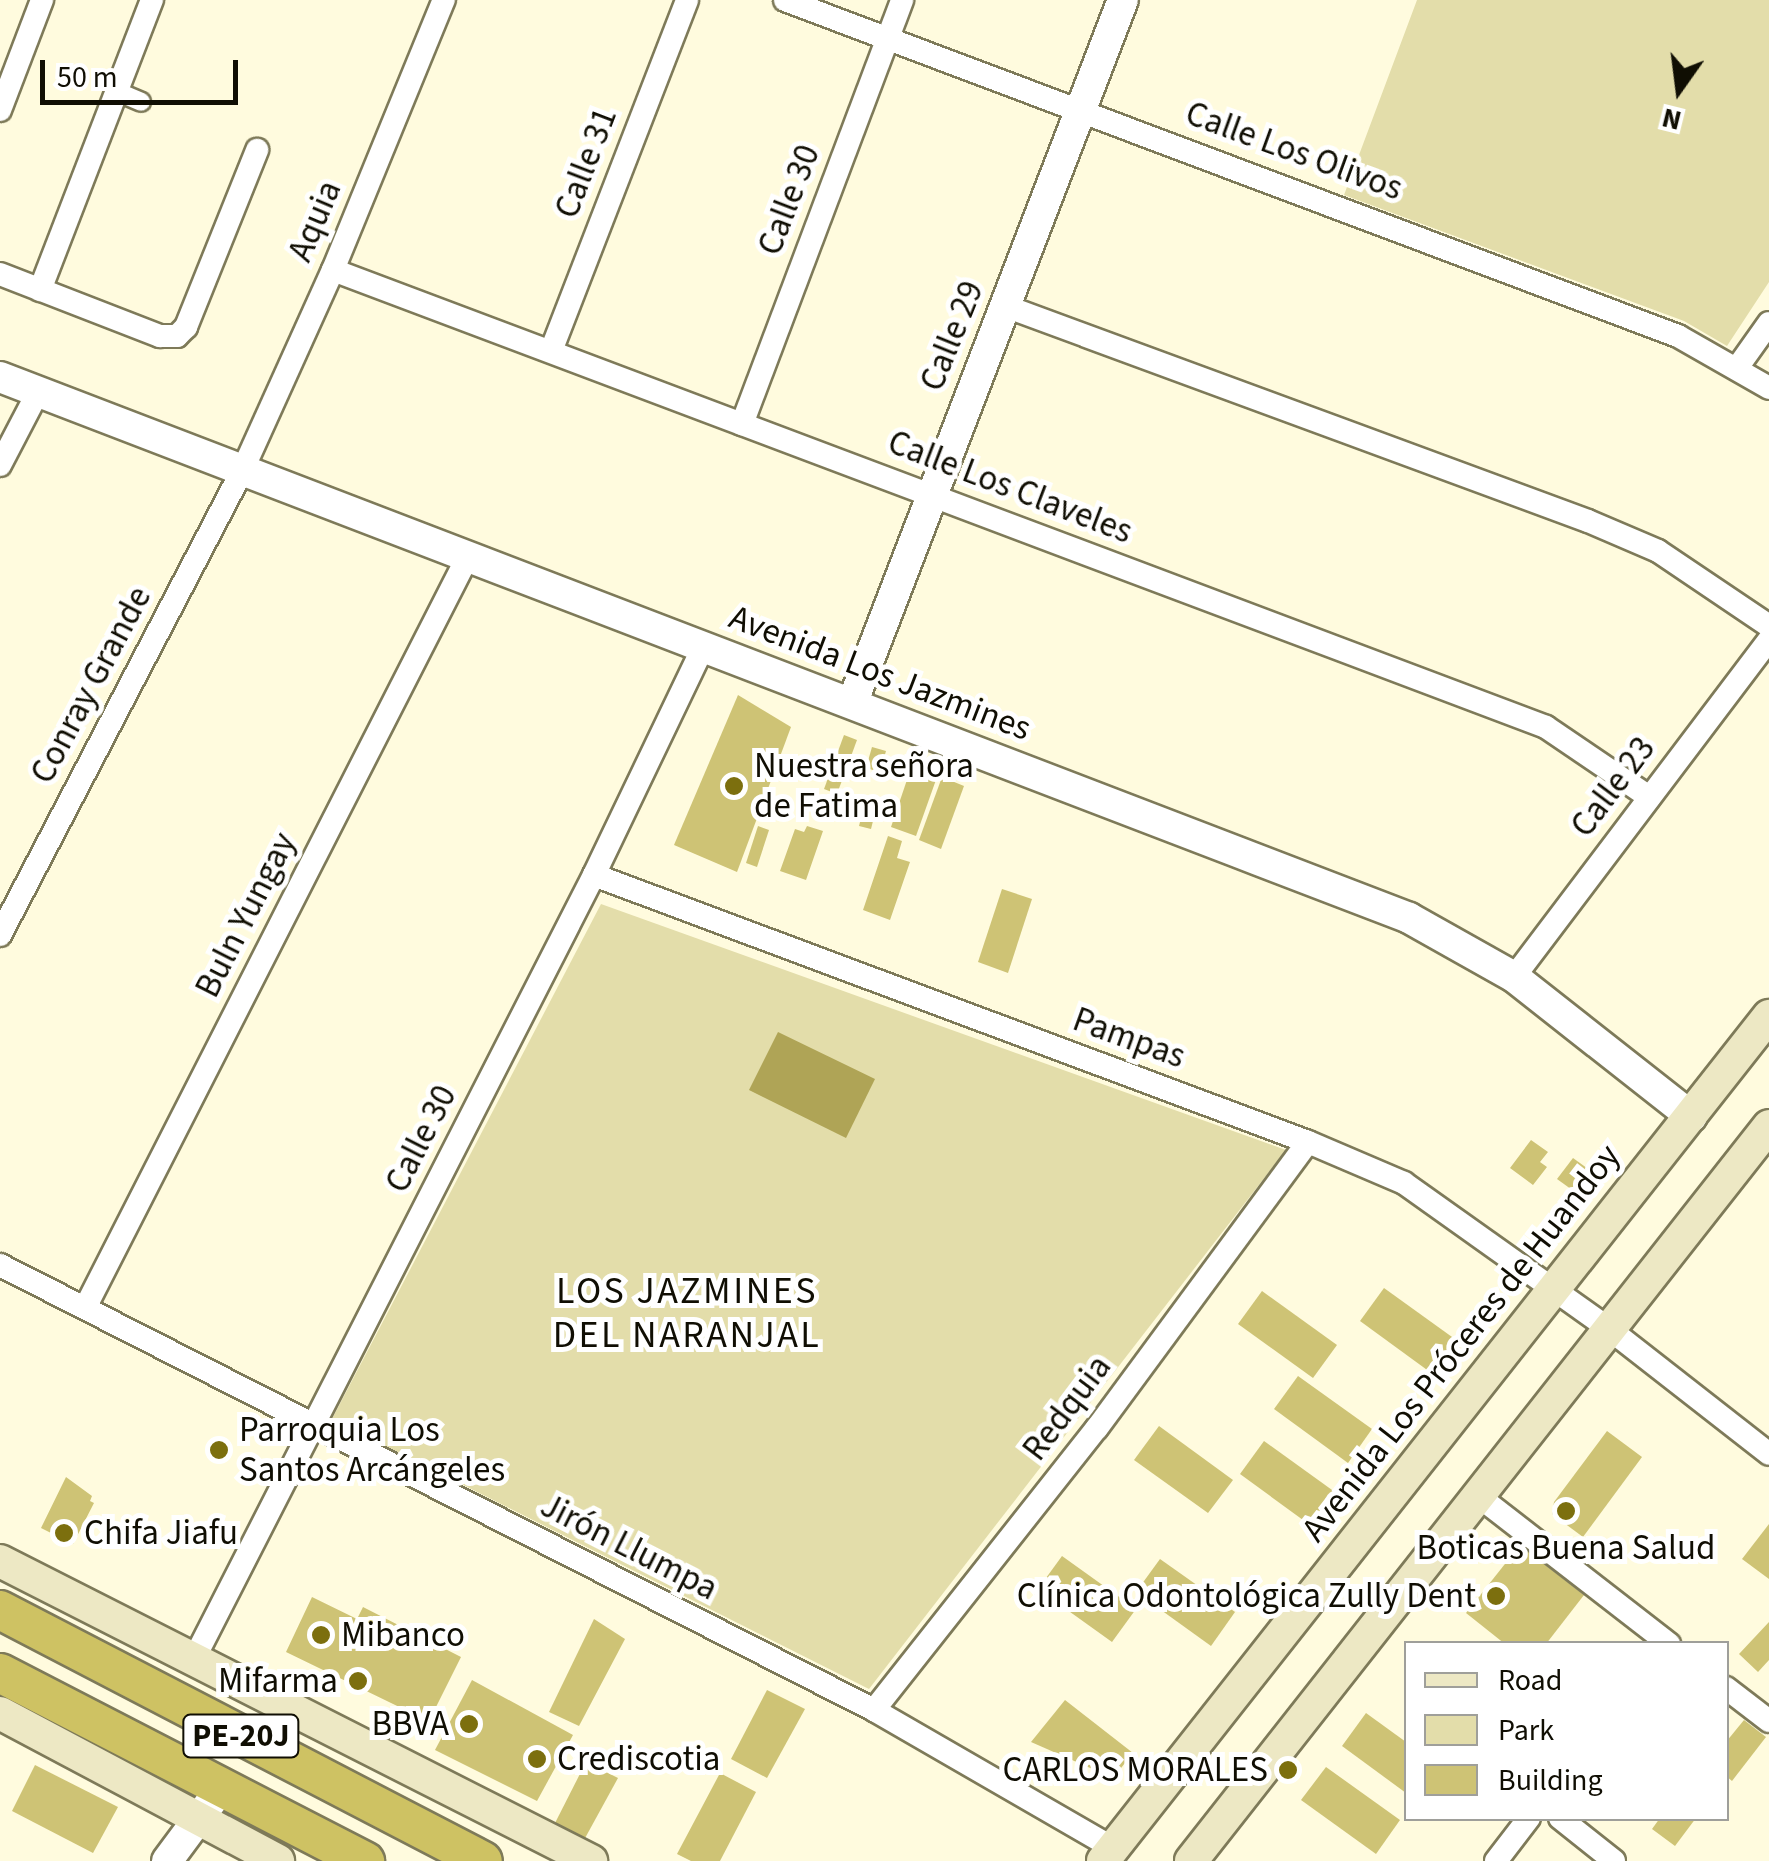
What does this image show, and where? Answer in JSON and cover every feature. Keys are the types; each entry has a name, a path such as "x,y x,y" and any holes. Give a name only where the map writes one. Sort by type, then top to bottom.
{"highway":[{"name":"PE-20J","path":"0,1610 483,1861"},
{"name":"PE-20J","path":"0,1673 365,1861"}],"main road":[{"name":"Avenida Los Próceres de Huandoy","path":"1108,1855 1769,1016"},
{"path":"1191,1861 1769,1126"},
{"path":"0,1561 591,1861"},
{"path":"0,1713 200,1818 240,1853 278,1861"}],"street":[{"path":"0,110 42,0"},
{"path":"40,290 152,0"},
{"name":"Aquia","path":"244,467 333,270 444,0"},
{"name":"Calle 31","path":"551,351 687,0"},
{"name":"Calle Los Olivos","path":"785,0 1678,336 1769,388"},
{"name":"Calle 30","path":"742,424 902,0"},
{"name":"Calle 29","path":"853,701 1123,0"},
{"path":"118,92 140,102"},
{"path":"0,274 160,336 177,336 186,326 258,150"},
{"name":"Calle Los Claveles","path":"333,270 1546,727 1649,797"},
{"path":"1005,306 1588,521 1658,551 1769,626"},
{"path":"1737,368 1769,323"},
{"name":"Avenida Los Jazmines","path":"0,377 244,467 1409,918 1514,977 1692,1117"},
{"path":"0,464 38,392"},
{"name":"Conray Grande","path":"0,934 244,467"},
{"name":"Buln Yungay","path":"85,1308 469,554"},
{"name":"Calle 23","path":"1514,977 1769,640"},
{"name":"Calle 30","path":"192,1661 594,875 704,646"},
{"name":"Pampas","path":"594,875 1308,1142 1404,1183 1608,1328 1769,1454"},
{"name":"Redquia","path":"874,1710 1097,1428 1308,1142"},
{"name":"Jirón Llumpa","path":"0,1265 874,1710 1108,1855"},
{"path":"1478,1495 1663,1641"},
{"path":"1729,1690 1769,1722"},
{"path":"168,1861 222,1787"},
{"path":"1496,1861 1526,1821"},
{"path":"1564,1821 1614,1861"}],"green space":[{"path":"1417,0 1769,0 1769,282 1727,346 1684,321 1344,195"},
{"path":"601,904 1286,1150 869,1689 332,1419"}],"shaded area":[{"path":"778,1032 875,1079 846,1138 749,1090"}],"building":[{"name":"Nuestra señora de Fatima","path":"738,695 791,727 737,872 674,845"},
{"path":"844,735 857,740 837,794 824,789"},
{"path":"872,747 886,751 880,772 866,768"},
{"path":"911,768 937,777 916,836 891,827"},
{"path":"942,777 964,786 941,849 919,840"},
{"path":"865,802 877,805 871,829 859,826"},
{"path":"758,826 769,830 757,867 746,863"},
{"path":"807,826 823,831 806,880 780,871 795,829 804,832"},
{"path":"888,836 902,841 897,858 910,862 890,920 863,910"},
{"path":"1002,889 1032,899 1008,973 978,962"},
{"path":"1531,1140 1548,1152 1540,1162 1547,1167 1533,1185 1510,1168"},
{"path":"1573,1158 1591,1171 1575,1192 1557,1179"},
{"path":"1384,1288 1459,1342 1434,1375 1360,1321"},
{"path":"1262,1291 1337,1345 1313,1378 1238,1324"},
{"path":"1298,1376 1372,1429 1348,1463 1274,1409"},
{"path":"1159,1426 1233,1480 1208,1513 1134,1460"},
{"path":"1607,1431 1642,1457 1583,1537 1552,1514 1554,1502"},
{"path":"1264,1441 1339,1495 1314,1528 1240,1474"},
{"path":"66,1477 92,1496 90,1501 94,1503 73,1544 41,1528"},
{"path":"1769,1524 1769,1579 1742,1559"},
{"path":"1520,1545 1584,1595 1548,1641 1501,1641 1466,1613"},
{"path":"1062,1556 1136,1609 1112,1642 1038,1589"},
{"path":"1160,1559 1235,1612 1211,1646 1136,1592"},
{"path":"312,1597 357,1619 363,1607 461,1657 435,1709 430,1707 424,1719 286,1652"},
{"path":"594,1619 625,1639 579,1726 549,1712"},
{"path":"1769,1622 1769,1660 1758,1672 1739,1654"},
{"path":"472,1680 573,1735 537,1801 435,1750"},
{"path":"767,1690 805,1709 767,1778 731,1759"},
{"path":"1065,1700 1133,1753 1113,1778 1031,1742"},
{"path":"1366,1713 1404,1741 1404,1792 1342,1746"},
{"path":"1744,1720 1766,1737 1732,1781 1729,1778 1729,1738"},
{"path":"586,1762 618,1778 584,1840 553,1827"},
{"path":"35,1765 118,1807 93,1853 12,1811"},
{"path":"1326,1767 1400,1820 1376,1854 1301,1800"},
{"path":"720,1773 756,1792 720,1861 691,1861 677,1854"},
{"path":"1658,1821 1694,1821 1675,1846 1652,1829"}],"place":[{"name":"Nuestra señora de Fatima","path":"734,786"},
{"name":"Parroquia Los Santos Arcángeles","path":"219,1450"},
{"name":"Boticas Buena Salud","path":"1566,1511"},
{"name":"Chifa Jiafu","path":"64,1533"},
{"name":"Clínica Odontológica Zully Dent","path":"1496,1596"},
{"name":"Mibanco","path":"321,1635"},
{"name":"Mifarma","path":"358,1681"},
{"name":"BBVA","path":"469,1724"},
{"name":"Crediscotia","path":"537,1759"},
{"name":"CARLOS MORALES","path":"1288,1770"}],"district":[{"name":"LOS JAZMINES DEL NARANJAL","path":"687,1314"}]}
